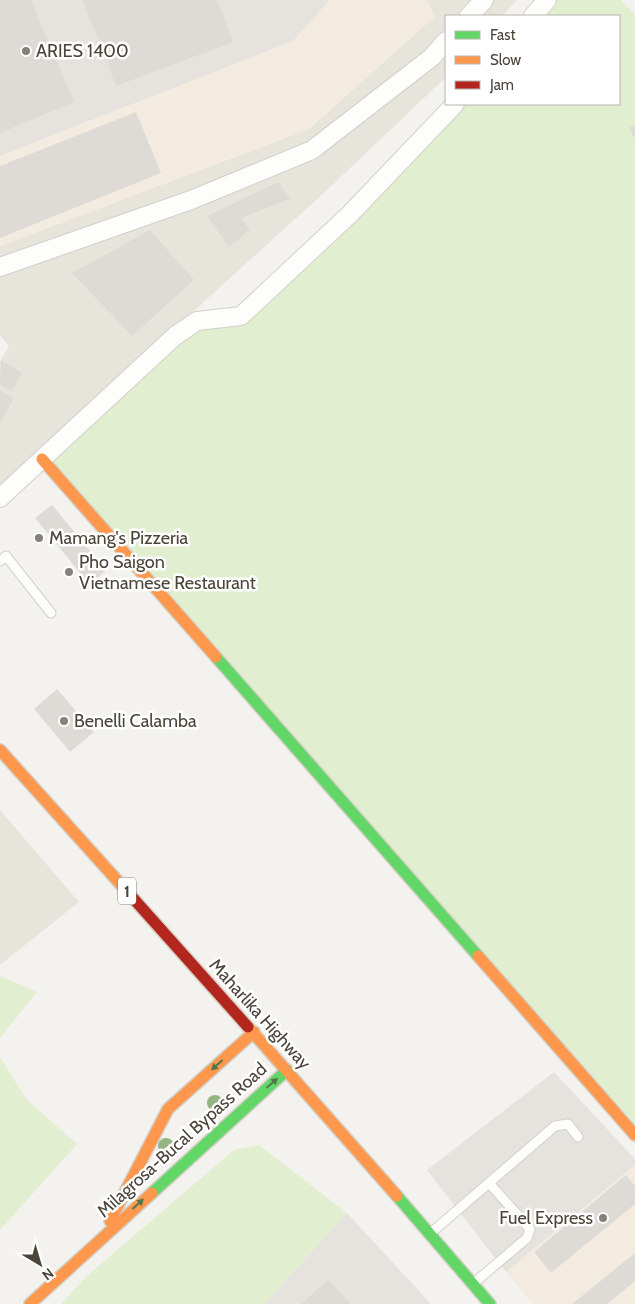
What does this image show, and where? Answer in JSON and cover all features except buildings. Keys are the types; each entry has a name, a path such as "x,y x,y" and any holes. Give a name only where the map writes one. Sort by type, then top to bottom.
{"main road":[{"path":"42,459 635,1135"},
{"name":"Maharlika Highway","path":"0,750 254,1032 490,1304"},
{"name":"Milagrosa-Bucal Bypass Road","path":"102,1236 168,1109 254,1032"},
{"name":"Milagrosa-Bucal Bypass Road","path":"30,1304 102,1236 286,1070"}],"street":[{"path":"470,15 484,0"},
{"path":"534,15 547,0"},
{"path":"0,267 191,200 312,150 432,57 445,42"},
{"path":"0,498 175,336 197,321 241,316 350,214 454,105"}],"lane":[{"path":"0,561 6,556 51,614"},
{"path":"430,1234 555,1126 568,1124 578,1137"},
{"path":"472,1285 526,1238 530,1229 489,1183"}],"shaded area":[{"path":"0,0 330,0 293,41 0,156"},
{"path":"330,0 427,0 434,17 309,129 0,246 0,156 293,41"},
{"path":"427,0 517,0 503,15 445,15 445,78 326,191 0,487 0,362 9,346 0,335 0,246 309,129 434,17"},
{"path":"0,810 79,902 0,965"},
{"path":"554,1072 635,1159 635,1165 506,1272 427,1170"},
{"name":"Fuel Express","path":"635,1165 635,1304 533,1304 506,1272"},
{"path":"347,1213 431,1304 264,1304"}],"green space":[{"path":"543,0 621,0 635,15 635,1124 48,462 173,337 233,318 450,105 620,105 620,15 530,15"},
{"path":"0,976 37,992 0,1038"},
{"path":"0,1057 27,1100 77,1144 0,1230"},
{"path":"259,1145 347,1213 264,1304 61,1304 88,1275 234,1150"}],"traffic: fast":[{"path":"216,657 478,956"},
{"path":"152,1193 287,1070"},
{"path":"397,1196 490,1304"}],"traffic: slow":[{"path":"42,459 216,657"},
{"path":"0,750 124,888"},
{"path":"478,956 635,1135"},
{"path":"248,1027 397,1196"},
{"path":"110,1221 168,1109 254,1032"},
{"path":"30,1304 152,1193"}],"traffic: jam":[{"path":"124,888 248,1027"}],"place":[{"name":"ARIES 1400","path":"26,51"},
{"name":"Mamang's Pizzeria","path":"39,538"},
{"name":"Pho Saigon Vietnamese Restaurant","path":"69,572"},
{"name":"Benelli Calamba","path":"64,721"},
{"name":"Fuel Express","path":"603,1218"}]}
